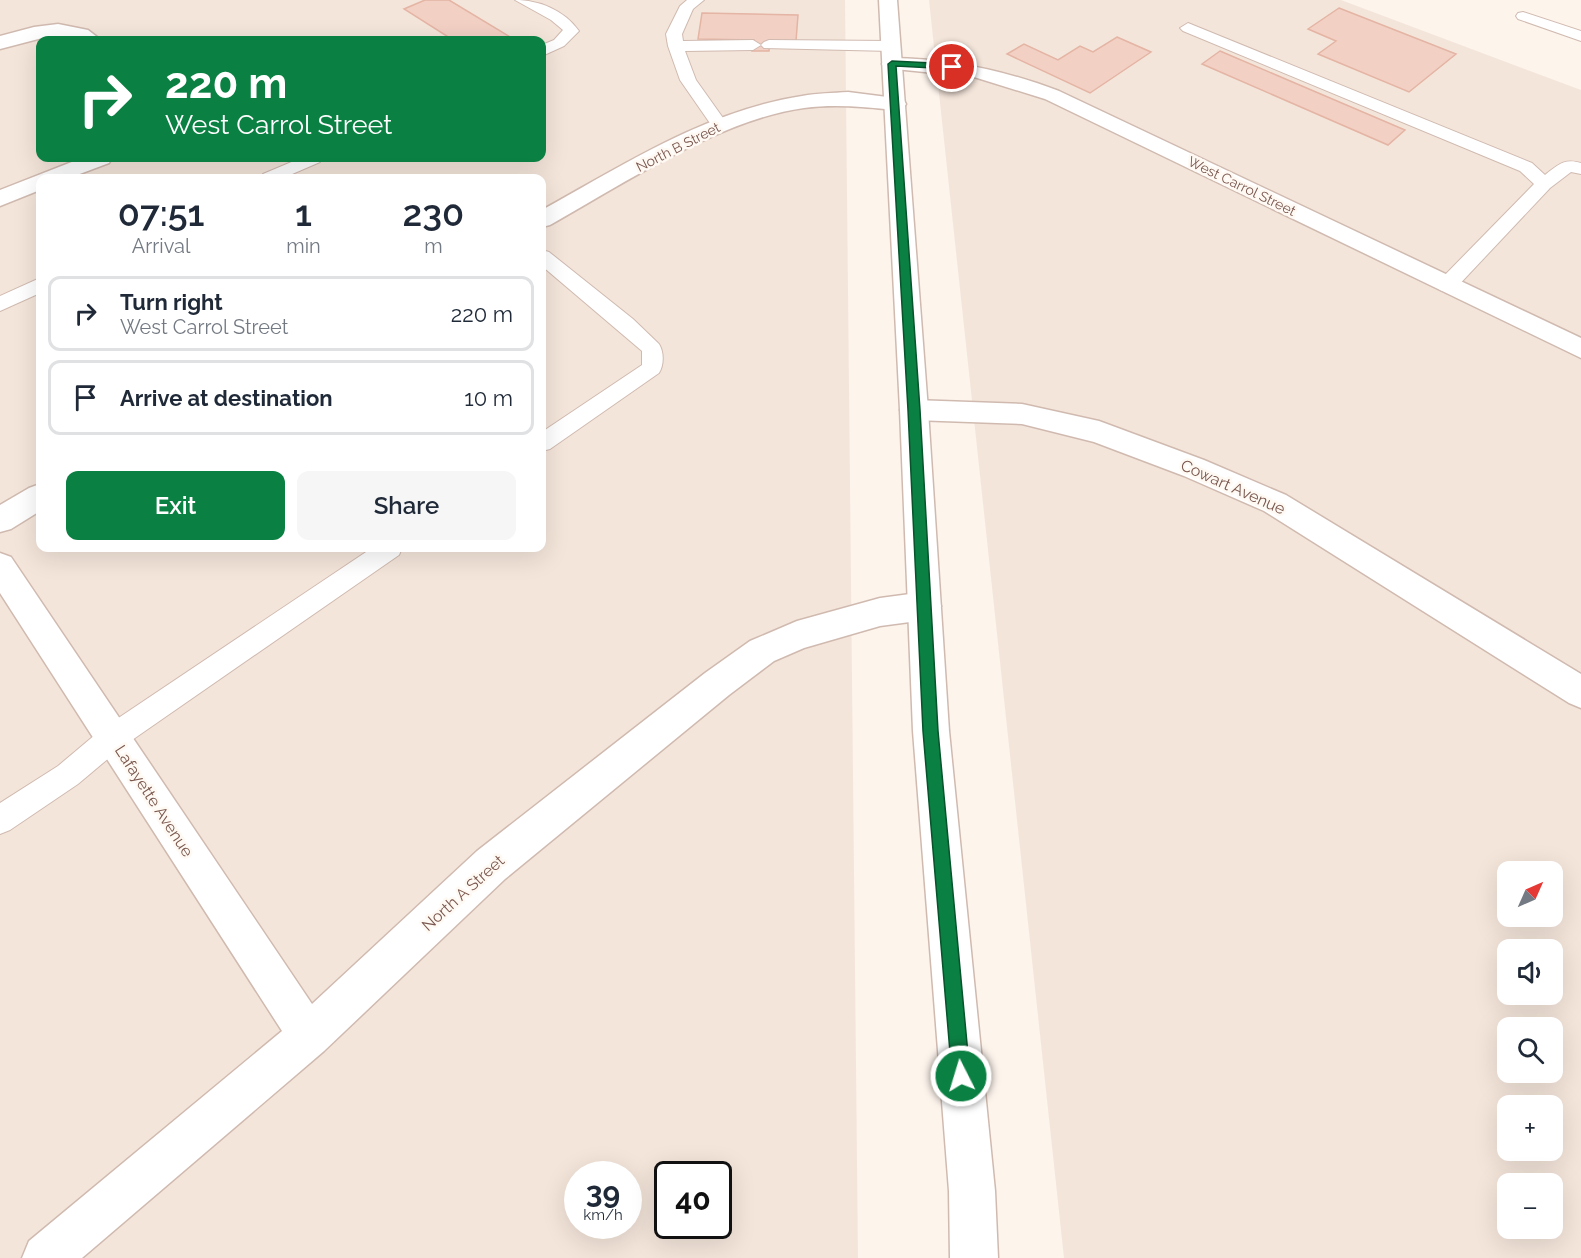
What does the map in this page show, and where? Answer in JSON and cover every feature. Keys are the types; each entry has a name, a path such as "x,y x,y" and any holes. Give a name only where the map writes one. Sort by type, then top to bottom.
{"street":[{"path":"888,0 914,410 931,731 972,1191 974,1258"},
{"path":"0,43 22,36 65,30 82,33 86,36"},
{"name":"West Carrol Street","path":"892,55 930,64 987,72 1053,95 1581,349"},
{"name":"North B Street","path":"546,218 704,131 737,118 800,103 874,99 895,104"},
{"path":"60,174 91,162"},
{"path":"0,199 36,184"},
{"name":"Cowart Avenue","path":"914,410 1022,414 1099,432 1194,468 1275,503 1581,692"},
{"path":"0,520 36,498"},
{"name":"Lafayette Avenue","path":"0,566 309,1036"},
{"name":"North A Street","path":"45,1258 309,1036 491,865 717,684 762,651 797,635 880,612 924,606"}],"lane":[{"path":"522,0 568,25 570,31 559,43 546,49"},
{"path":"697,0 687,6 674,34 676,46 688,80 720,125"},
{"path":"1523,16 1581,36"},
{"path":"1188,28 1526,167"},
{"path":"676,46 753,45"},
{"path":"770,45 892,55"},
{"path":"1368,87 1513,148 1526,167 1544,184"},
{"path":"278,174 305,162"},
{"path":"1447,285 1544,184 1569,165 1581,169"},
{"path":"546,260 566,279 632,328 652,349 652,368 546,440"},
{"path":"0,304 36,287"},
{"path":"0,820 68,775 112,738 384,552"}],"shaded area":[{"path":"0,0 845,0 858,1258 0,1258"},
{"path":"929,0 1341,0 1581,90 1581,1258 1064,1258"}],"building":[{"path":"425,0 449,0 509,36 447,36 404,9"},
{"path":"1339,8 1456,54 1409,92 1318,54 1336,41 1308,29"},
{"path":"702,13 798,15 796,41 770,41 769,51 752,51 754,40 698,39"},
{"path":"1117,37 1151,52 1090,93 1007,54 1024,44 1058,60 1080,46 1093,52"},
{"path":"1220,51 1405,130 1388,145 1202,64"}],"route":[{"path":"952,67 930,64 892,64 931,731 961,1076"}]}
